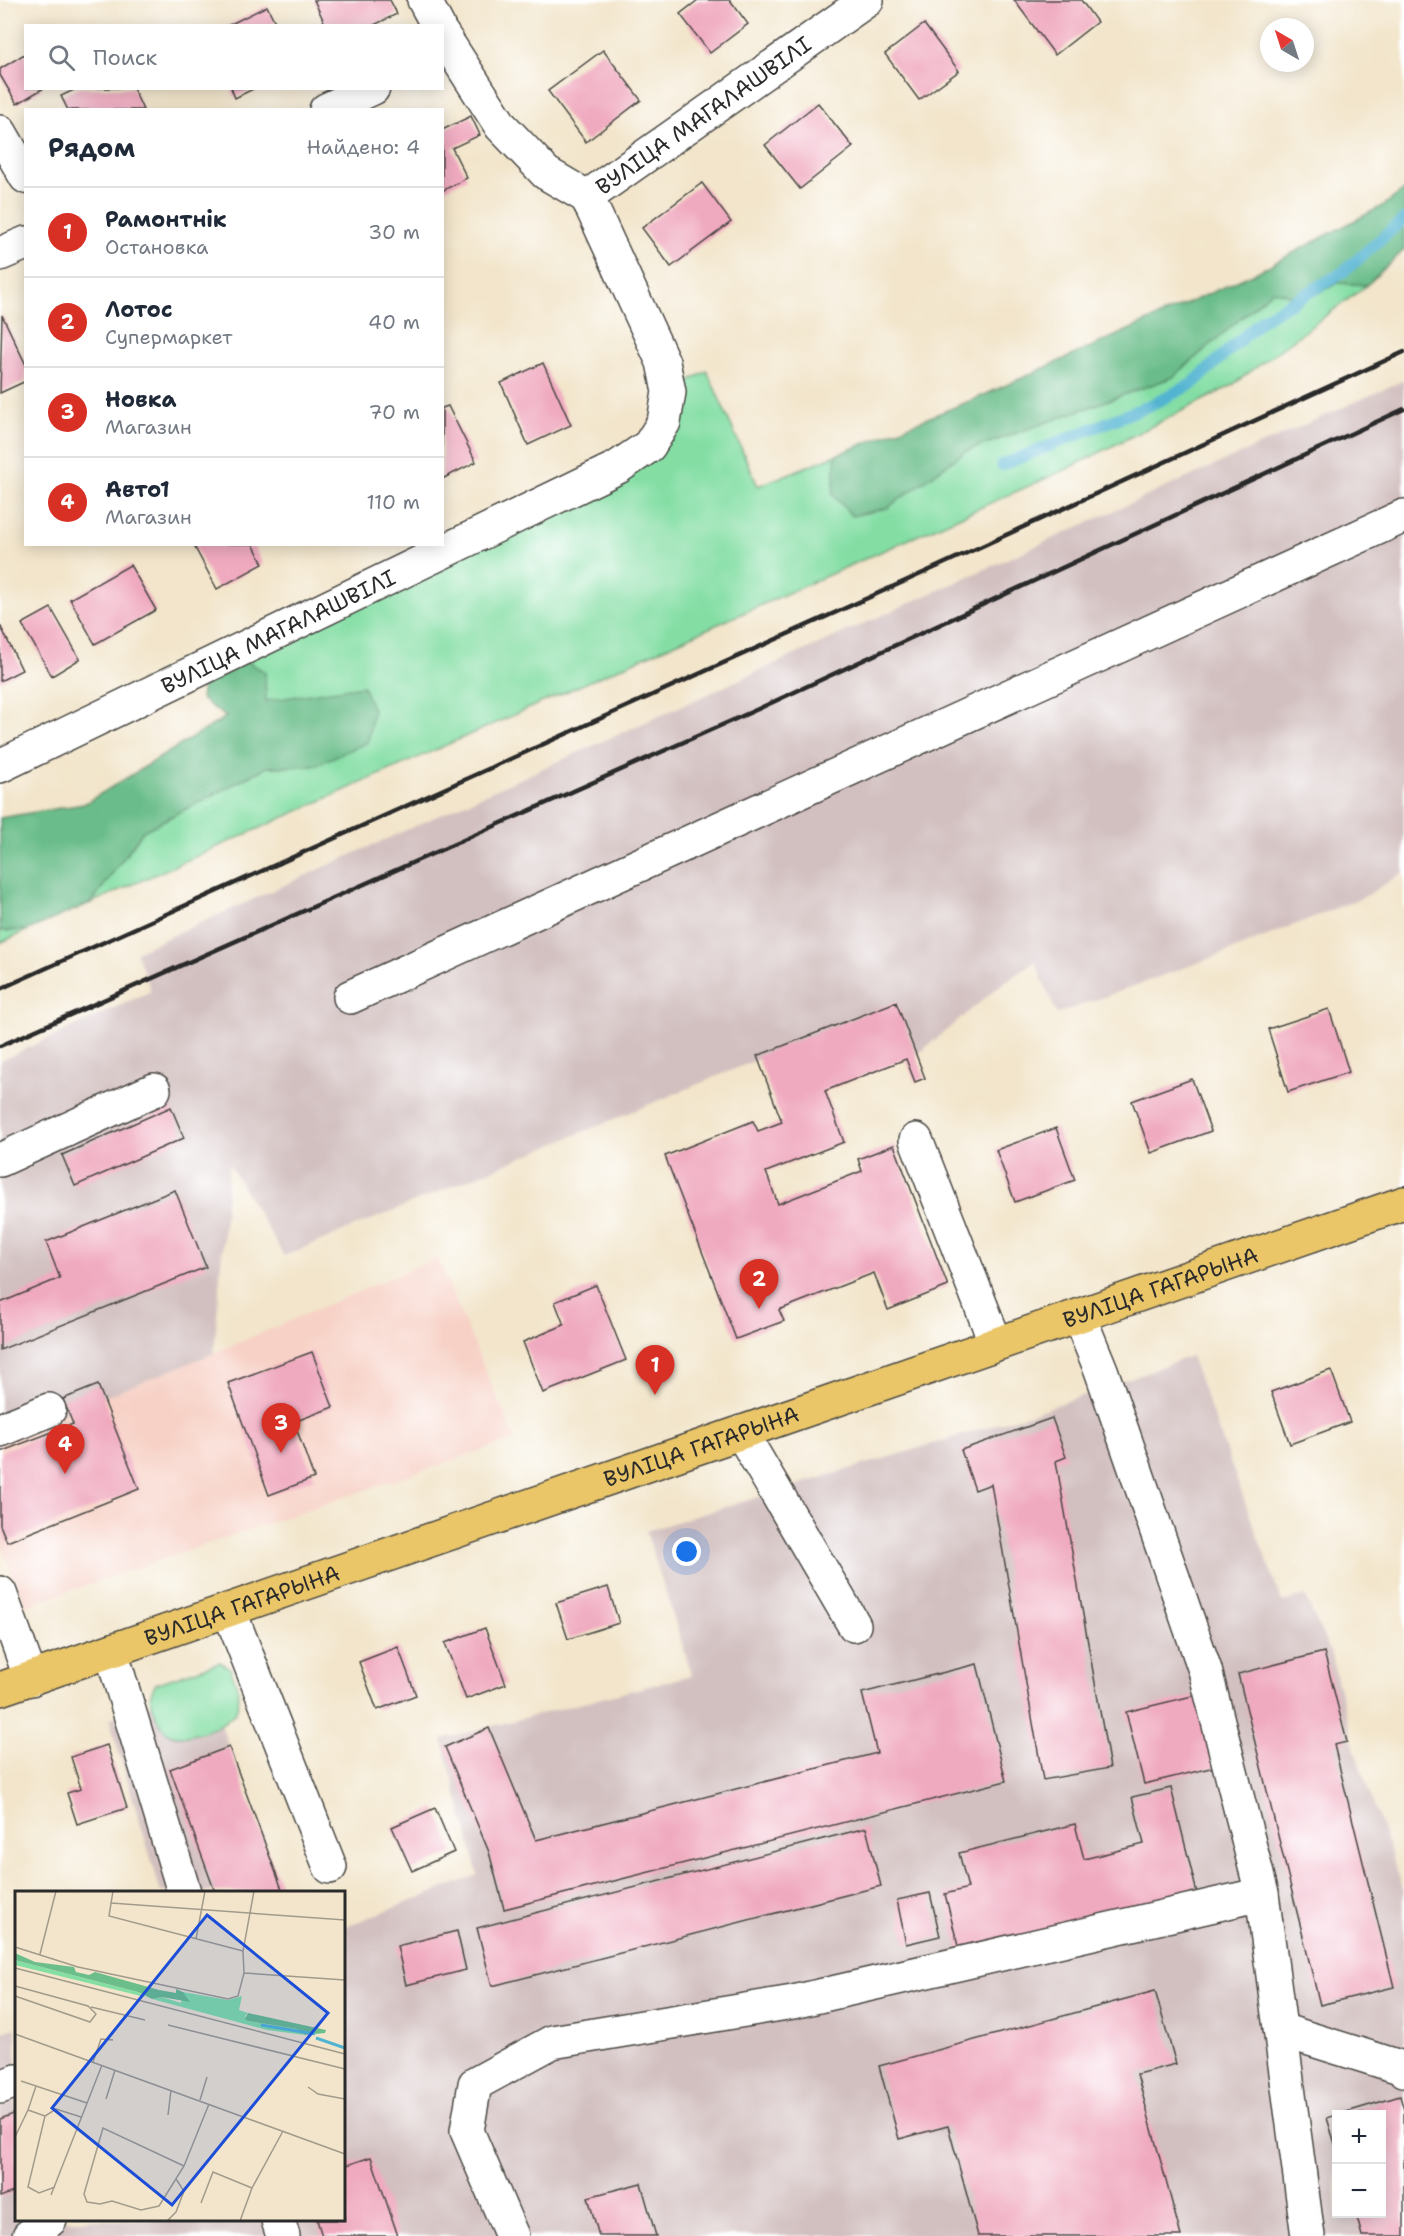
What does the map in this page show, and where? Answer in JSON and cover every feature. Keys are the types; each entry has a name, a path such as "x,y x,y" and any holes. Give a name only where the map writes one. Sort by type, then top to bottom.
{"main road":[{"name":"ВУЛІЦА ГАГАРЫНА","path":"0,1689 1404,1203"}],"street":[{"path":"424,0 435,24"},
{"name":"ВУЛІЦА МАГАЛАШВІЛІ","path":"0,766 618,467 649,446 664,422 669,392 663,362 587,197 867,0"},
{"path":"444,43 501,126 546,173 587,197"},
{"path":"330,108 369,90"},
{"path":"0,132 24,174"},
{"path":"0,254 24,244"},
{"path":"350,997 1404,516"},
{"path":"0,1160 154,1090"},
{"path":"916,1140 996,1344"},
{"path":"1079,1316 1101,1370 1205,1670 1262,1894 1308,2236"},
{"path":"0,1430 49,1410"},
{"path":"741,1432 854,1625"},
{"path":"0,1593 31,1679"},
{"path":"229,1610 330,1867"},
{"path":"111,1651 183,1891"},
{"path":"513,2236 468,2131 475,2084 552,2042 793,2002 1262,1894"},
{"path":"1281,2030 1404,2070"},
{"path":"0,2087 15,2081"},
{"path":"29,2236 49,2221"},
{"path":"278,2221 282,2236"}],"shaded area":[{"path":"1404,380 1404,872 1366,896 1222,954 1057,1014 1035,962 1003,983 917,1055 896,1002 284,1256 229,1164 214,1353 0,1439 0,1061 151,991 136,952"},
{"path":"437,1258 515,1439 25,1606 0,1542 0,1439 214,1353"},
{"path":"1191,1356 1282,1602 1305,1596 1330,1651 1355,1751 1404,1891 1404,2236 0,2236 0,2033 15,2028 15,2221 345,2221 345,1927 478,1875 442,1739 692,1675 646,1531 1034,1413"},
{"path":"207,1686 283,1891 161,1891 109,1719"}],"green space":[{"path":"1404,190 1404,250 1367,285 1338,283 1304,300 1273,290 1173,377 966,451 887,508 852,516 833,495 836,455 982,396 1257,272 1384,205"},
{"path":"1338,283 1367,285 1231,386 1067,469 91,903 143,831 267,767 313,766 265,701 243,659 626,477 683,384 707,371 758,486 836,455 833,495 887,508 966,451 1173,377 1273,290 1304,300"},
{"path":"243,659 265,672 266,701 363,686 373,710 368,742 313,766 267,767 143,831 91,903 28,930 0,931 0,818 84,804 226,717 201,699 204,675"},
{"path":"28,930 0,943 0,931"},
{"path":"220,1662 230,1668 236,1684 239,1701 235,1712 223,1723 194,1735 175,1736 164,1730 158,1721 150,1696 155,1684"}],"building":[{"path":"314,0 390,0 397,14 376,24 325,24"},
{"path":"698,0 730,0 748,24 710,53 680,14"},
{"path":"1014,0 1081,0 1097,22 1055,55"},
{"path":"267,6 276,24 231,24"},
{"path":"924,24 959,71 919,100 885,54"},
{"path":"603,50 641,100 586,142 548,91"},
{"path":"24,54 24,90 41,90 17,104 0,75 0,69"},
{"path":"74,90 134,90 142,108 67,108 61,96"},
{"path":"232,90 251,90 235,98"},
{"path":"818,103 853,147 800,189 765,145"},
{"path":"471,116 480,135 452,148 467,178 444,190 444,129"},
{"path":"702,183 731,222 671,267 642,228"},
{"path":"2,315 24,361 24,382 0,393"},
{"path":"543,363 571,425 528,445 501,383"},
{"path":"448,406 476,462 444,478 444,407"},
{"path":"194,546 254,546 263,564 217,589"},
{"path":"130,565 156,610 95,644 70,599"},
{"path":"51,608 80,659 52,676 22,624"},
{"path":"0,625 22,670 0,681"},
{"path":"896,1002 925,1078 915,1082 906,1059 825,1091 844,1142 766,1172 778,1204 862,1171 858,1159 894,1145 948,1286 888,1310 874,1273 779,1310 784,1321 736,1339 665,1156 753,1121 758,1131 782,1122 757,1056"},
{"path":"1329,1009 1349,1072 1288,1092 1268,1029"},
{"path":"1192,1079 1211,1131 1151,1153 1132,1101"},
{"path":"171,1107 184,1138 75,1186 62,1155"},
{"path":"1056,1128 1075,1180 1015,1202 996,1150"},
{"path":"175,1190 206,1267 0,1350 0,1303 60,1278 46,1242"},
{"path":"596,1285 626,1360 543,1393 523,1342 564,1325 555,1302"},
{"path":"312,1352 333,1407 294,1422 314,1478 269,1495 228,1383"},
{"path":"1331,1370 1350,1422 1290,1444 1271,1392"},
{"path":"98,1385 139,1489 7,1542 0,1525 0,1452 73,1424 63,1399"},
{"path":"1052,1418 1066,1457 1056,1461 1110,1768 1043,1780 991,1484 975,1490 961,1450"},
{"path":"608,1587 619,1623 568,1639 556,1603"},
{"path":"485,1628 506,1684 466,1699 445,1643"},
{"path":"398,1647 416,1695 377,1710 359,1662"},
{"path":"1324,1652 1347,1742 1334,1745 1394,1987 1320,2005 1238,1674"},
{"path":"977,1664 1006,1781 504,1909 489,1852 445,1747 489,1728 536,1840 877,1753 862,1693"},
{"path":"1205,1693 1223,1765 1144,1784 1126,1712"},
{"path":"107,1745 127,1808 77,1824 67,1793 81,1789 71,1757"},
{"path":"229,1747 283,1891 215,1891 170,1769"},
{"path":"1171,1788 1197,1893 960,1954 945,1894 968,1888 959,1853 1075,1824 1084,1859 1144,1844 1132,1797"},
{"path":"435,1808 454,1852 412,1871 392,1827"},
{"path":"866,1828 881,1886 492,1986 477,1928"},
{"path":"930,1893 940,1936 906,1944 897,1900"},
{"path":"457,1931 466,1970 406,1985 397,1946"},
{"path":"1155,1991 1176,2064 1137,2074 1181,2236 978,2236 948,2126 899,2139 879,2066"},
{"path":"1400,2096 1404,2110 1404,2236 1362,2236 1357,2218 1386,2218 1386,2110 1353,2110"},
{"path":"15,2113 15,2191 0,2197 0,2119"},
{"path":"1332,2116 1332,2134 1327,2118"},
{"path":"371,2157 398,2236 322,2236 317,2221 345,2221 345,2166"},
{"path":"641,2183 656,2236 599,2236 588,2197"}],"waterway":[{"path":"1002,465 1153,404 1192,384 1263,319 1342,273 1404,219"}],"railway":[{"path":"0,989 932,569 1404,352"},
{"path":"0,1046 758,709 1404,409"}],"place":[{"name":"Лотос","path":"759,1309"},
{"name":"Рамонтнік","path":"655,1395"},
{"name":"Новка","path":"281,1453"},
{"name":"Авто1","path":"65,1474"}]}
